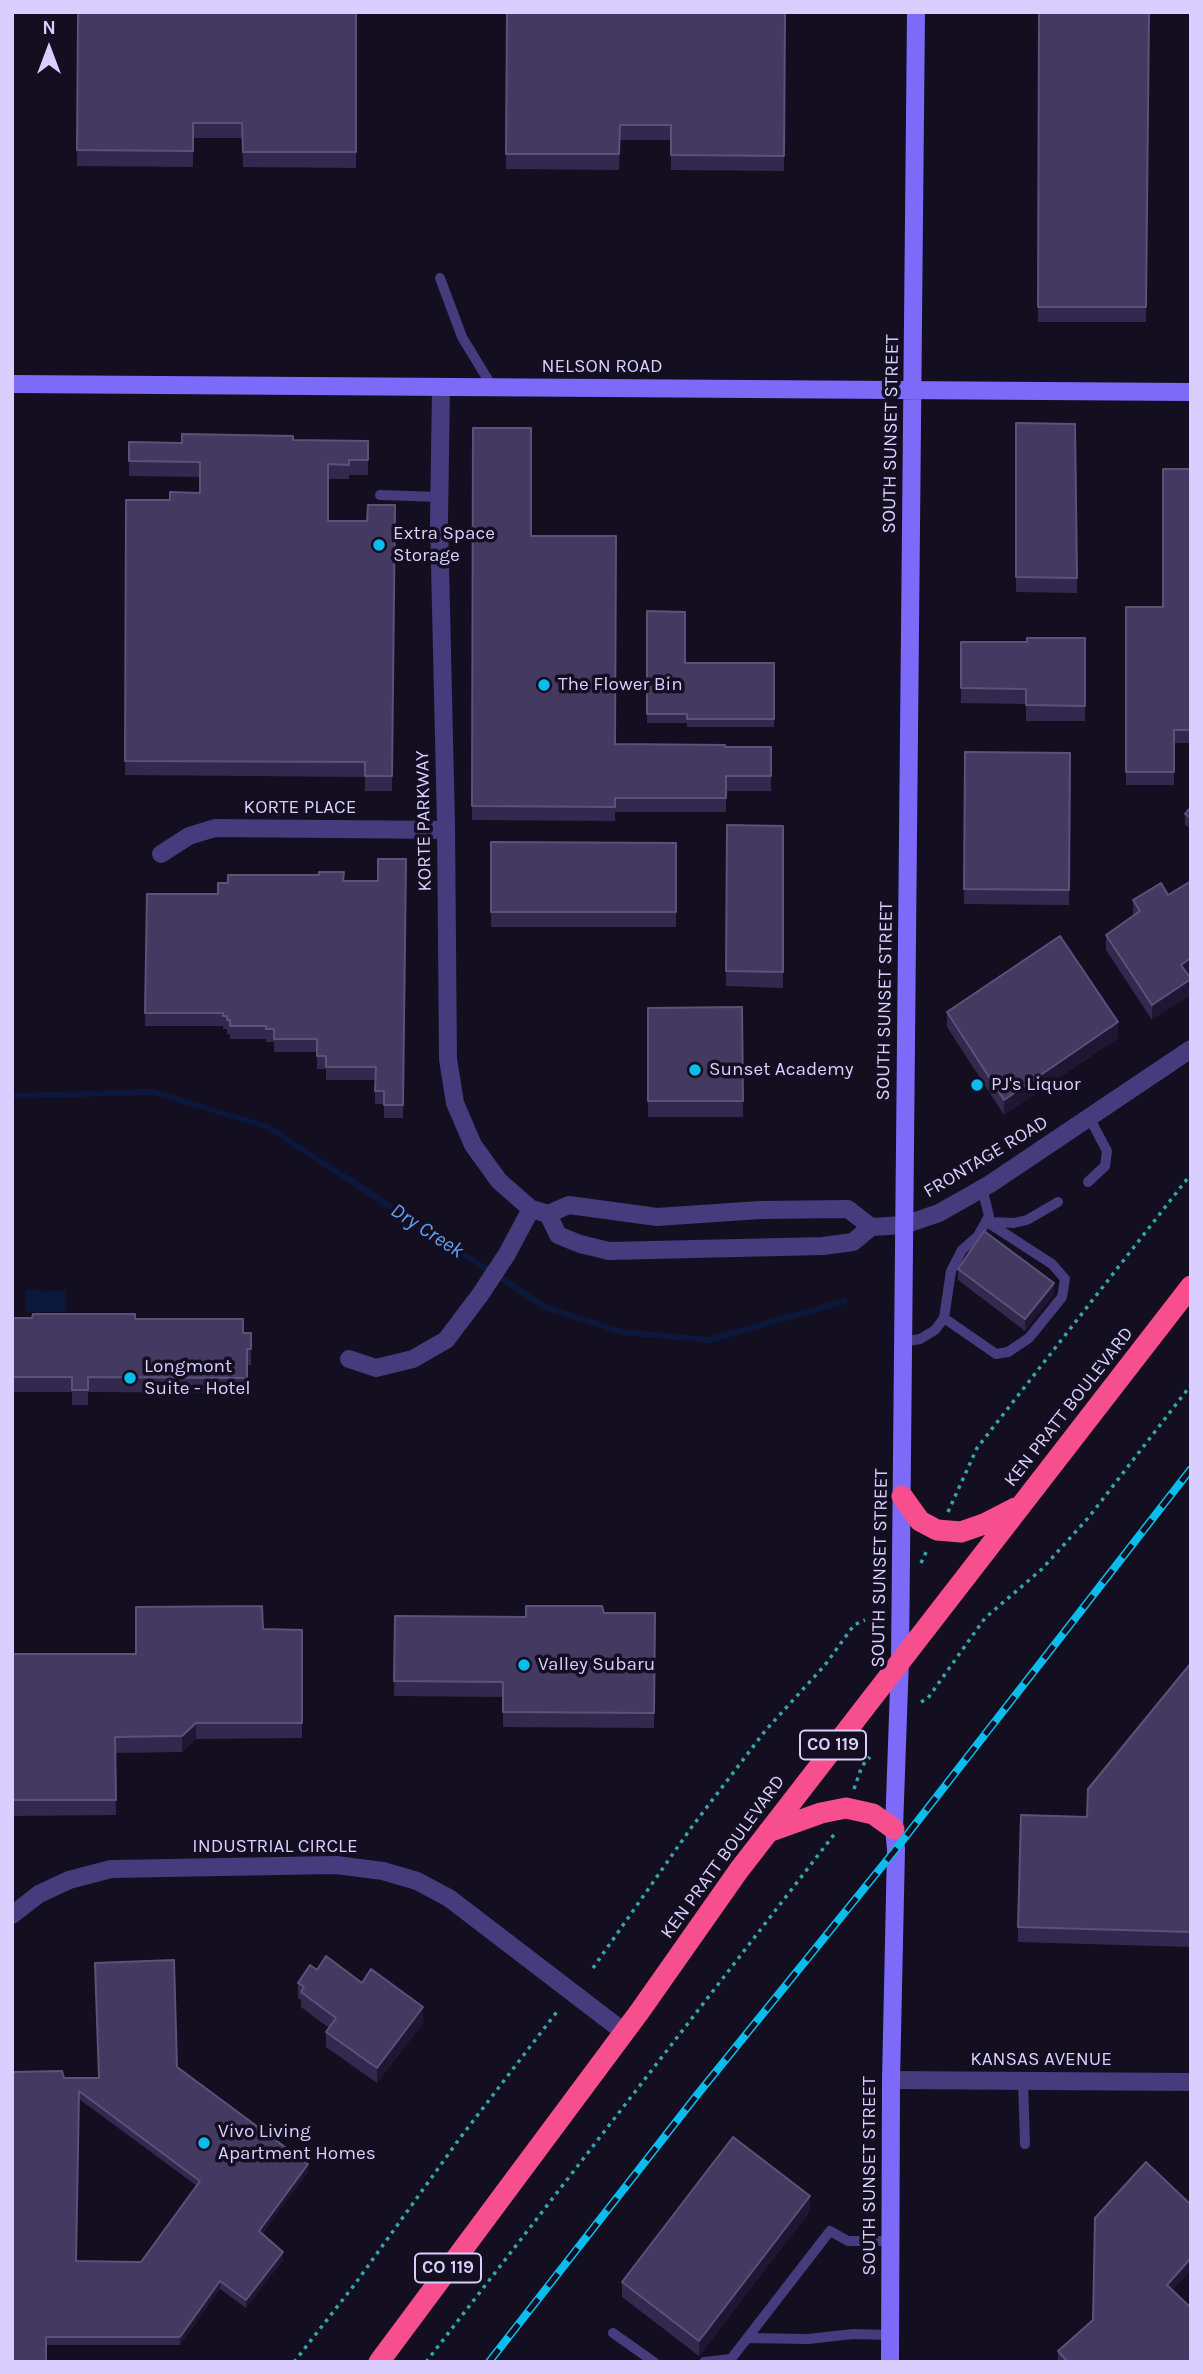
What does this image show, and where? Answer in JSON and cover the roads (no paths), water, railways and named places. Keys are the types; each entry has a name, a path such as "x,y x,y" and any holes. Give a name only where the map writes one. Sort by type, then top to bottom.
{"highway":[{"name":"KEN PRATT BOULEVARD","path":"379,2362 624,2032 768,1832 1191,1286"},
{"path":"902,1496 920,1521 937,1530 961,1532 984,1524 1023,1504"},
{"path":"768,1832 821,1813 846,1808 873,1814 894,1829"}],"street":[{"name":"SOUTH SUNSET STREET","path":"893,1991 902,1496 916,12"},
{"name":"NELSON ROAD","path":"12,384 1191,392"},
{"name":"KORTE PARKWAY","path":"441,388 447,1059 455,1103 473,1144 499,1181 539,1211 558,1235 609,1251 824,1247 853,1242 871,1227 904,1225"},
{"name":"KORTE PLACE","path":"161,855 189,836 215,828 446,830"},
{"name":"FRONTAGE ROAD","path":"904,1225 939,1213 982,1188 1191,1049"},
{"path":"349,1359 376,1368 413,1359 446,1340 539,1211 569,1205 657,1217 760,1210 848,1209 871,1227"},
{"name":"INDUSTRIAL CIRCLE","path":"12,1915 39,1894 69,1880 111,1869 336,1865 383,1871 417,1881 449,1898 624,2032"},
{"name":"SOUTH SUNSET STREET","path":"890,2362 895,1879"},
{"name":"KANSAS AVENUE","path":"891,2080 1191,2082"}],"lane":[{"path":"440,278 462,337 493,388"},
{"path":"380,495 440,497"},
{"path":"1088,1182 1105,1166 1107,1151 1089,1117"},
{"path":"903,1342 920,1339 935,1330 944,1318 951,1271 956,1260 988,1222 989,1210 982,1188"},
{"path":"988,1222 1014,1223 1027,1220 1058,1202"},
{"path":"944,1318 996,1354 1008,1352 1029,1338 1062,1297 1065,1279 1052,1264 988,1222"},
{"path":"1023,2081 1025,2144"},
{"path":"704,2362 730,2359 830,2231 848,2241 891,2241"},
{"path":"613,2333 654,2362"},
{"path":"747,2338 808,2339 853,2334 890,2335"}],"water":[{"path":"26,1290 65,1291 65,1312 26,1312"}],"waterway":[{"name":"Dry Creek","path":"12,1096 153,1092 268,1127 545,1307 622,1332 709,1340 845,1301"}],"railway":[{"path":"489,2362 697,2095 896,1849 1191,1469"}],"place":[{"name":"Extra Space Storage","path":"379,545"},
{"name":"The Flower Bin","path":"544,685"},
{"name":"Sunset Academy","path":"695,1070"},
{"name":"PJ's Liquor","path":"977,1085"},
{"name":"Longmont Suite - Hotel","path":"130,1378"},
{"name":"Valley Subaru","path":"524,1665"},
{"name":"Vivo Living Apartment Homes","path":"204,2143"}]}
